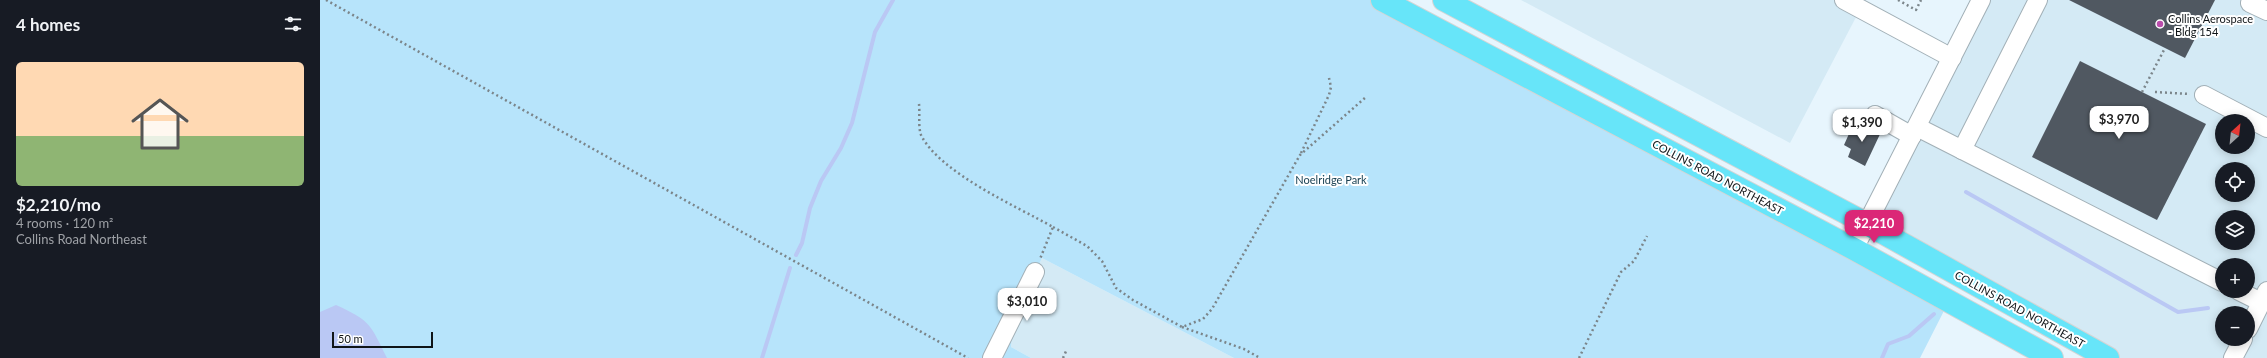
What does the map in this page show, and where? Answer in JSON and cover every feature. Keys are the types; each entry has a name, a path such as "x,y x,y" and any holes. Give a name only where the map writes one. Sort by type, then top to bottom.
{"highway":[{"name":"COLLINS ROAD NORTHEAST","path":"1382,0 1854,249 2052,358"},
{"name":"COLLINS ROAD NORTHEAST","path":"1444,0 1867,224 2108,358"}],"street":[{"path":"1844,0 1952,58"},
{"path":"1854,249 1981,0"},
{"path":"2250,2 2267,11"},
{"path":"1962,150 2034,7"},
{"path":"2204,95 2267,128"},
{"path":"1875,115 1962,150 2215,278"},
{"path":"992,358 1035,272"},
{"path":"2255,315 2264,297"},
{"path":"2233,358 2239,346"}],"path":[{"path":"326,0 968,358"},
{"path":"1898,0 1916,10 1921,0"},
{"path":"2142,92 2165,48"},
{"path":"1182,327 1203,319 1212,309 1300,155 1329,95 1331,87 1329,78"},
{"path":"2155,92 2204,95"},
{"path":"1300,155 1366,97"},
{"path":"920,104 921,134 938,157 970,180 1087,246 1102,262 1116,288 1127,296 1182,327 1244,349 1260,358"},
{"path":"1035,272 1053,227"},
{"path":"1579,358 1622,272 1634,261 1647,236"},
{"path":"1063,358 1068,349"}],"shaded area":[{"path":"1521,0 1865,0 1790,143"},
{"path":"1981,0 2267,0 2267,358 2108,358 1867,224"},
{"path":"1042,258 1234,358 1031,358 1011,347 1013,317"},
{"path":"336,305 356,315 368,325 373,331 387,358 320,358 320,312"}],"green space":[{"name":"Noelridge Park","path":"320,0 1382,0 1949,301 1920,358 1234,358 1042,258 1013,317 1011,347 1031,358 320,358"}],"building":[{"name":"Collins Aerospace - Bldg 154","path":"2069,0 2215,0 2185,58"},
{"path":"2080,61 2206,124 2157,220 2032,157"},
{"path":"1863,123 1881,132 1865,166 1848,157 1851,149 1844,145 1852,127 1859,131"}],"waterway":[{"path":"796,255 802,243 810,208 821,181 841,148 852,123 875,32 893,0"},
{"path":"1966,192 2178,312 2208,308"},
{"path":"762,358 790,268"},
{"path":"1882,358 1888,344 1909,336 1934,314"}],"place":[{"name":"Collins Aerospace - Bldg 154","path":"2160,24"}]}
